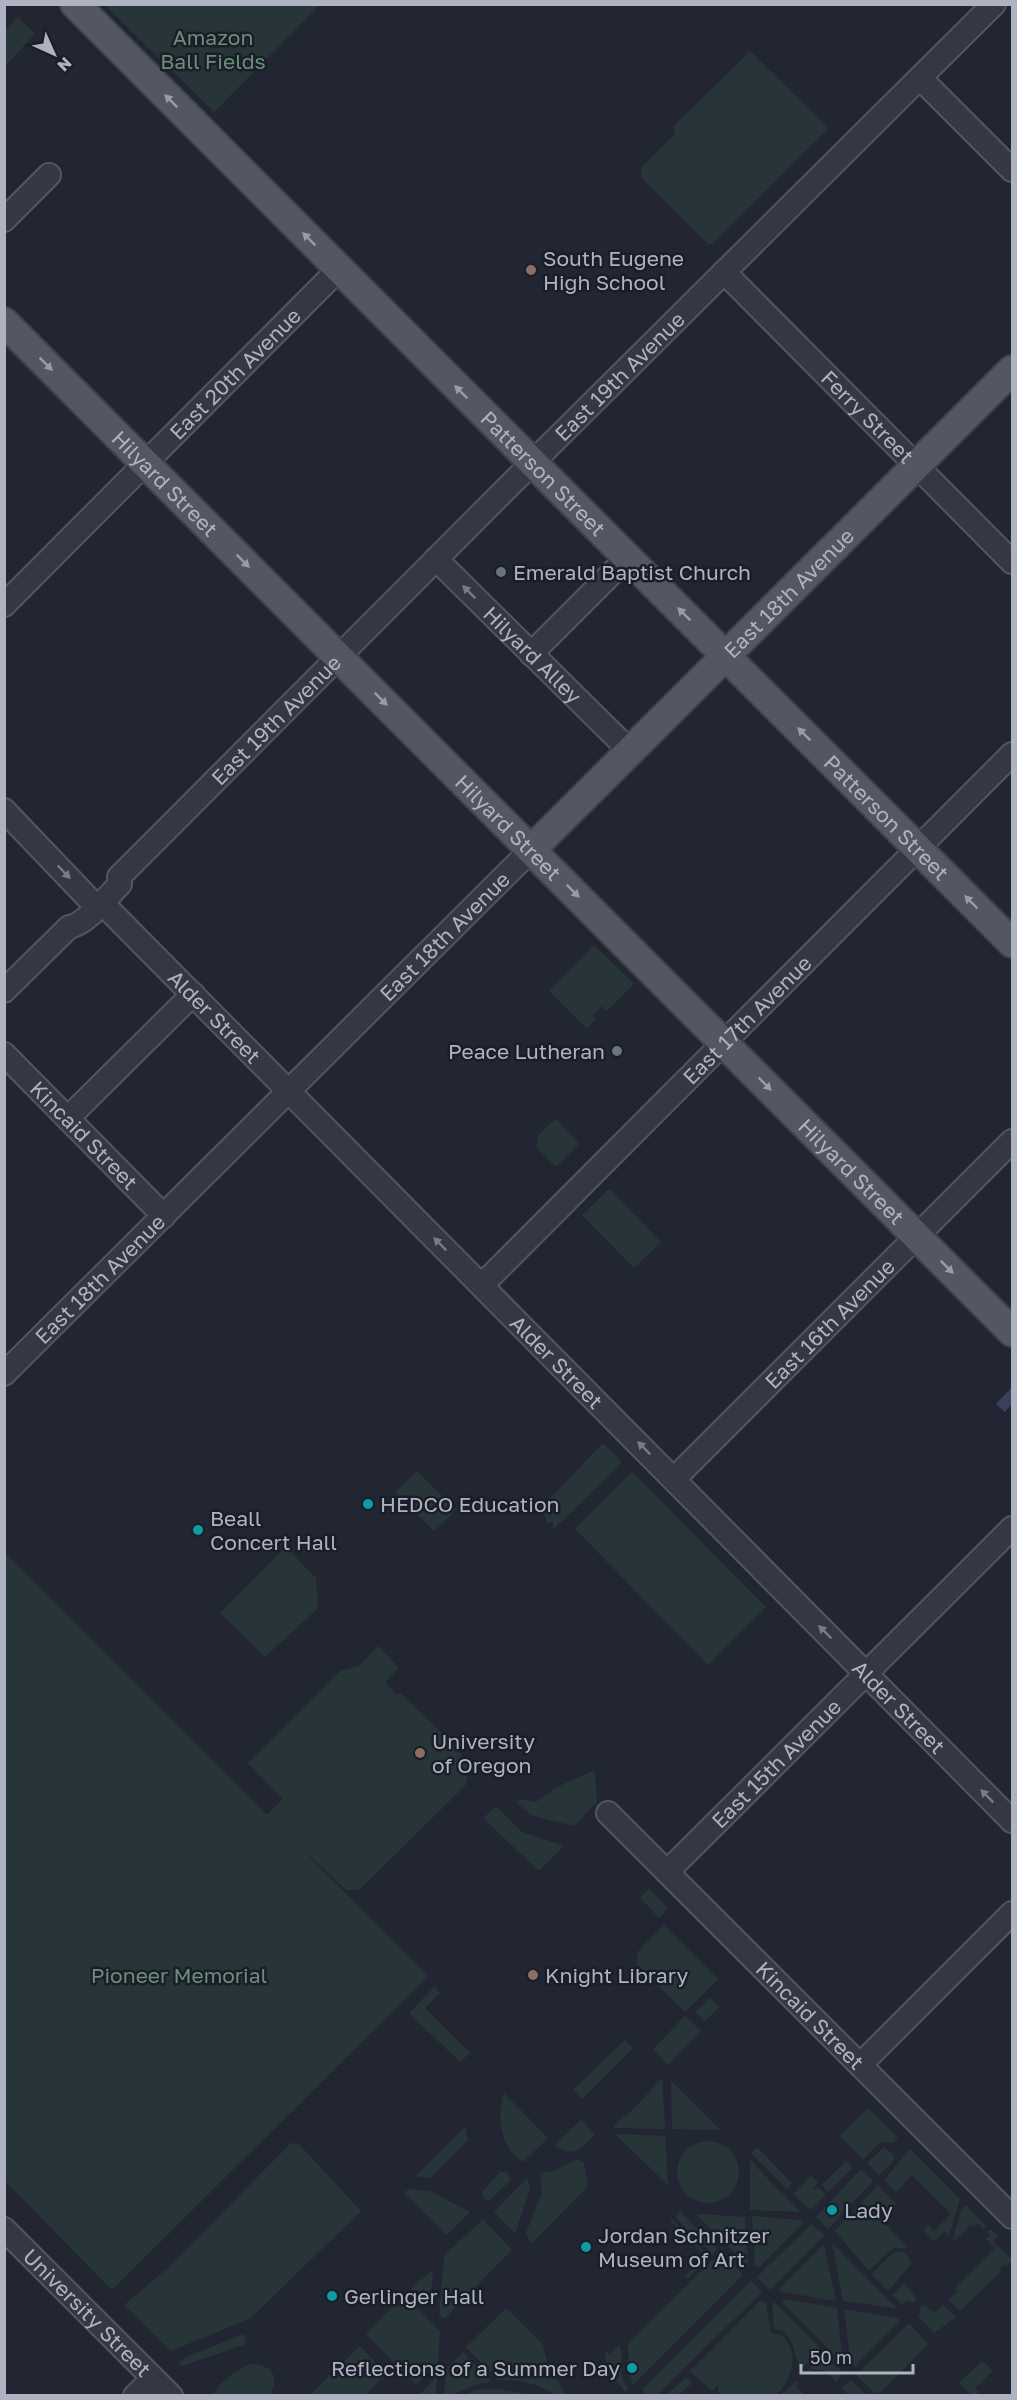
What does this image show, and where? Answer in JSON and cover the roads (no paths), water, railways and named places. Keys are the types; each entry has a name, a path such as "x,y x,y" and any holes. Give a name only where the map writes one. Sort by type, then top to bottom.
{"main road":[{"name":"Patterson Street","path":"75,4 1012,943"},
{"name":"Hilyard Street","path":"4,322 1012,1332"},
{"name":"East 18th Avenue","path":"531,850 1012,370"}],"street":[{"name":"East 19th Avenue","path":"4,991 69,927 77,926 95,900 120,884 119,877 994,4"},
{"path":"920,78 1012,170"},
{"path":"4,220 50,176"},
{"name":"East 20th Avenue","path":"4,605 339,269"},
{"name":"Ferry Street","path":"724,272 1012,562"},
{"path":"531,654 627,558"},
{"name":"Hilyard Alley","path":"436,559 630,751"},
{"name":"East 17th Avenue","path":"482,1285 1012,754"},
{"name":"Alder Street","path":"4,810 193,994 1012,1821"},
{"name":"East 18th Avenue","path":"4,1374 531,850"},
{"path":"68,1118 193,994"},
{"name":"Kincaid Street","path":"4,1054 165,1216"},
{"name":"East 16th Avenue","path":"674,1479 1012,1141"},
{"name":"East 15th Avenue","path":"667,1872 1012,1528"},
{"name":"Kincaid Street","path":"608,1813 1012,2217"},
{"path":"860,2065 1012,1913"},
{"name":"University Street","path":"4,2229 171,2396"},
{"path":"135,2396 153,2378"}],"water":[{"path":"1012,1387 1012,1404 1005,1412 996,1404"}],"place":[{"name":"South Eugene High School","path":"531,270"},
{"name":"Emerald Baptist Church","path":"501,572"},
{"name":"Peace Lutheran","path":"617,1051"},
{"name":"HEDCO Education","path":"368,1504"},
{"name":"Beall Concert Hall","path":"198,1530"},
{"name":"University of Oregon","path":"420,1753"},
{"name":"Knight Library","path":"533,1975"},
{"name":"Lady","path":"832,2210"},
{"name":"Jordan Schnitzer Museum of Art","path":"586,2247"},
{"name":"Gerlinger Hall","path":"332,2296"},
{"name":"Reflections of a Summer Day","path":"632,2368"}],"park label":[{"name":"Amazon Ball Fields","path":"213,49"},
{"name":"Pioneer Memorial","path":"179,1975"}]}
